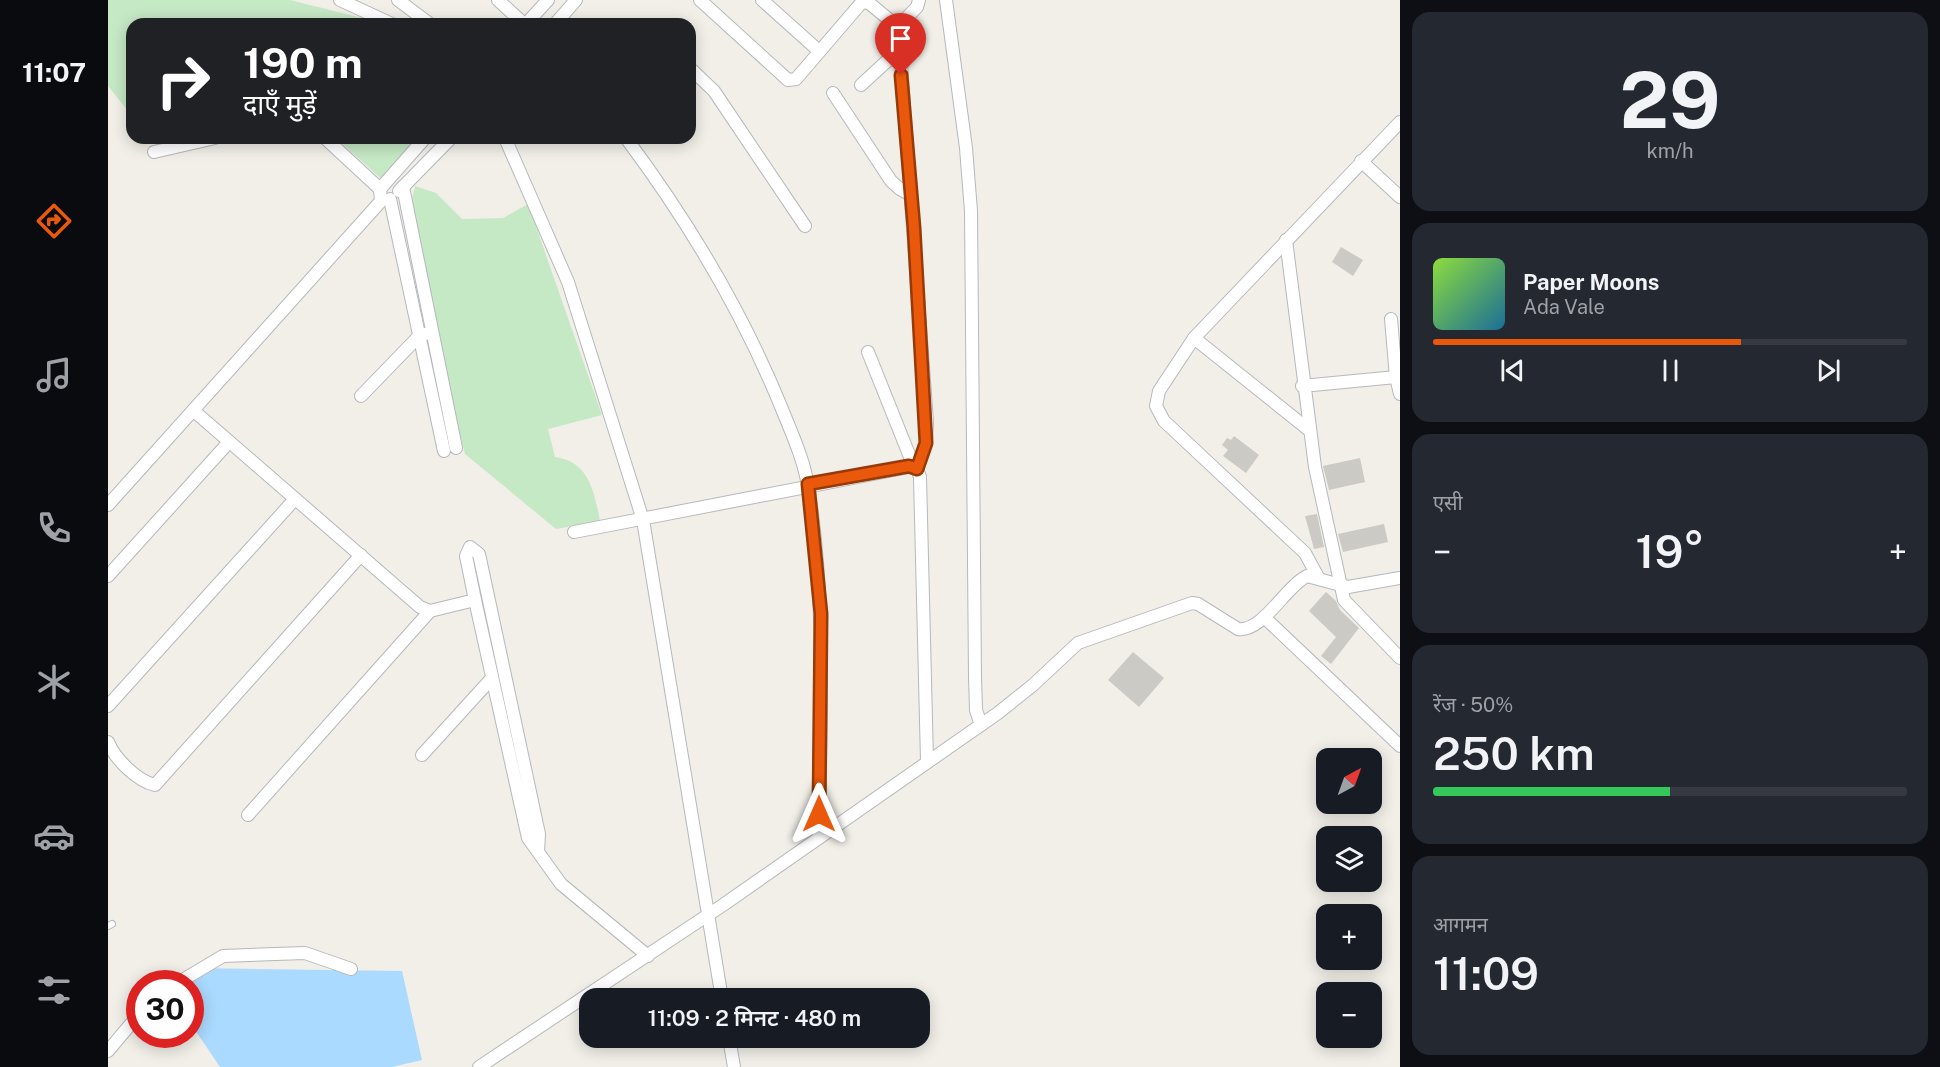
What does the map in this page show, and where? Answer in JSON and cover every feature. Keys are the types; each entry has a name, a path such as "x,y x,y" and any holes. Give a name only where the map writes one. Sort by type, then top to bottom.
{"street":[{"path":"340,0 379,18"},
{"path":"398,0 422,18"},
{"path":"498,0 518,18"},
{"path":"531,18 548,0"},
{"path":"560,18 576,0"},
{"path":"700,0 788,80 796,79 862,2 869,3 898,27 917,7 919,0"},
{"path":"762,0 819,51"},
{"path":"946,0 966,148 971,211 975,677 976,710 981,725"},
{"path":"861,85 888,60 898,59 901,64 927,422 926,443 915,468"},
{"path":"696,74 714,91 805,226"},
{"path":"833,93 891,181 911,195"},
{"path":"1318,577 1305,553 1158,413 1156,406 1159,391 1194,338 1400,122"},
{"path":"154,152 189,144"},
{"path":"331,144 384,196 450,449 432,332 403,187"},
{"path":"108,505 384,196 421,144"},
{"path":"384,196 403,187 445,144"},
{"path":"508,144 568,282 643,520 720,988"},
{"path":"630,144 652,173 707,259 763,361 794,438 808,484 821,614 819,836"},
{"path":"1361,161 1400,197"},
{"path":"1286,240 1302,386 1341,586 1349,607 1400,658"},
{"path":"1391,319 1396,377 1400,394"},
{"path":"362,396 420,335 432,332"},
{"path":"1194,338 1309,430"},
{"path":"868,352 920,477 927,761"},
{"path":"1302,386 1396,377"},
{"path":"194,411 420,607 430,611"},
{"path":"108,576 229,442"},
{"path":"574,531 643,520 808,484 915,468"},
{"path":"108,706 295,499"},
{"path":"538,852 539,834 479,554 470,547 466,556 528,838 538,852 561,884 648,956"},
{"path":"108,742 113,753 129,768 148,783 155,785 361,555"},
{"path":"479,1067 707,916 981,725 1033,685 1072,646 1192,603 1198,604 1238,629 1250,628 1304,577 1318,577 1341,586 1376,584 1400,578"},
{"path":"248,815 430,611 475,600"},
{"path":"1264,617 1400,746"},
{"path":"422,755 492,678"},
{"path":"200,970 223,956 305,953 351,969"},
{"path":"108,1051 126,1030"},
{"path":"731,1048 734,1067"}],"green space":[{"path":"108,0 290,0 362,18 126,18 126,108 108,86"},
{"path":"343,144 421,144 386,183"},
{"path":"415,186 436,193 462,219 503,218 528,204 602,415 548,429 555,457 576,465 588,480 600,521 556,529 465,454 438,345 423,253 411,205"}],"water":[{"path":"193,968 402,971 422,1060 392,1067 220,1067 204,1043 204,970 192,970"}],"building":[{"path":"1341,247 1363,260 1353,276 1332,262"},
{"path":"1234,436 1259,455 1246,473 1223,456 1228,450 1222,445 1227,438 1231,440"},
{"path":"1360,458 1365,482 1329,490 1323,466"},
{"path":"1317,514 1324,547 1314,549 1305,516"},
{"path":"1384,524 1388,542 1343,552 1338,534"},
{"path":"1326,592 1336,601 1340,610 1359,628 1331,664 1321,656 1336,637 1309,611"},
{"path":"1133,652 1164,678 1139,707 1108,680"}],"route":[{"path":"819,814 821,614 808,484 909,466 917,469 926,443 927,422 914,228 901,75"}]}
